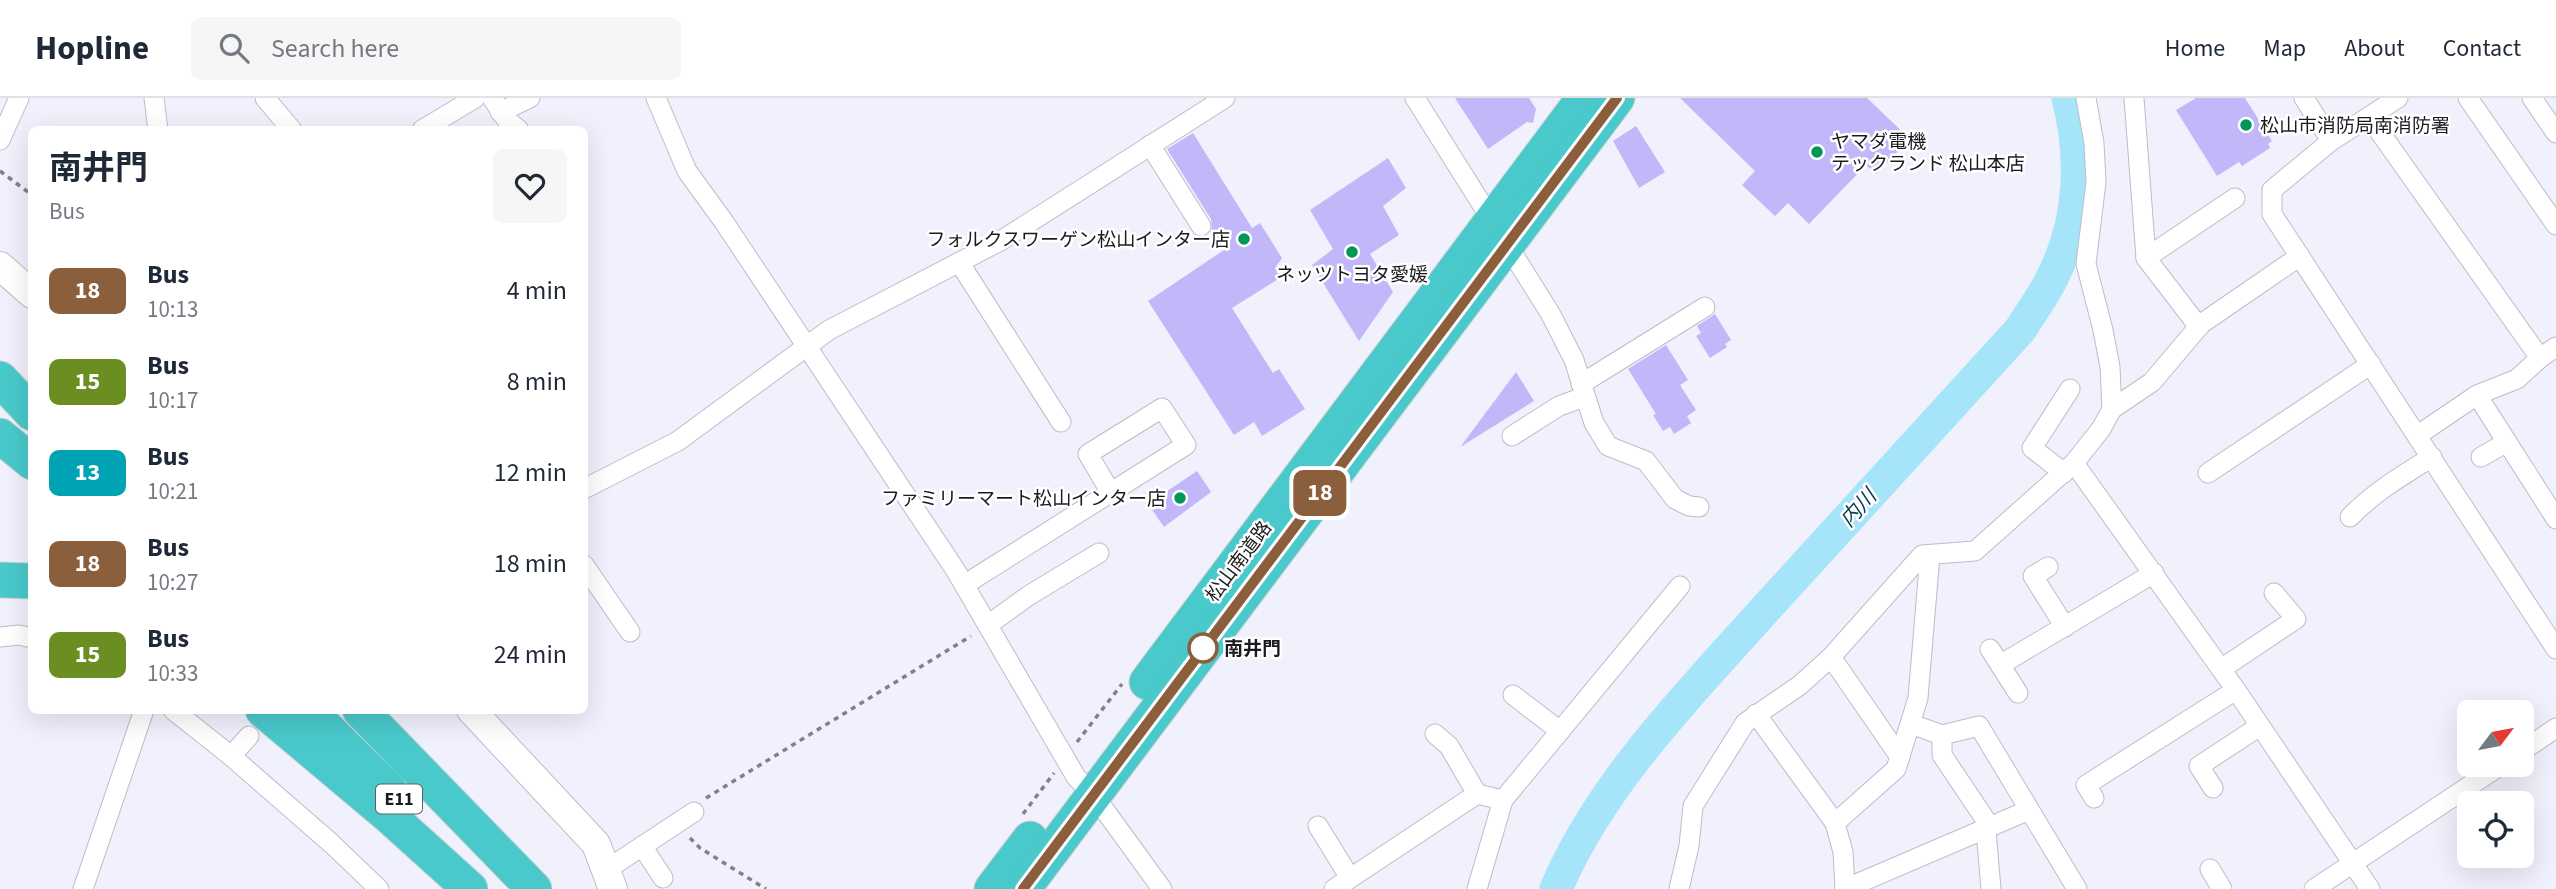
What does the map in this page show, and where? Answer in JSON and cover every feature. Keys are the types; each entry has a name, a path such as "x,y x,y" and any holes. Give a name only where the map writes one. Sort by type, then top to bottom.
{"highway":[{"name":"松山南道路","path":"1499,233 1584,98"},
{"name":"松山南道路","path":"992,889 1085,786 1499,233 1617,98"},
{"path":"0,379 28,410"},
{"path":"0,389 28,411"},
{"path":"0,436 28,459"},
{"path":"0,580 28,582"},
{"name":"E11","path":"313,714 488,889"},
{"name":"E11","path":"364,714 534,889"},
{"path":"256,723 388,815 470,889"},
{"name":"松山南道路","path":"1023,889 1085,786"}],"street":[{"path":"0,140 19,98"},
{"path":"154,98 158,126"},
{"path":"265,98 289,126"},
{"path":"429,126 475,98"},
{"path":"496,105 530,98"},
{"path":"656,98 687,172 807,345 964,586 1085,786 1161,889"},
{"path":"588,487 678,441 807,345 854,315 1039,218 1225,98"},
{"path":"1415,98 1550,313 1574,360 1594,423 1608,446 1646,461 1675,499 1689,506 1699,507"},
{"path":"2086,98 2094,143 2095,182 2086,264 2110,367 2112,409"},
{"path":"2134,98 2146,258 2199,327"},
{"path":"2304,98 2330,141"},
{"path":"2399,98 2330,141 2273,190 2272,214 2556,649"},
{"path":"2468,98 2556,225"},
{"path":"2532,98 2556,133"},
{"path":"496,105 515,126"},
{"path":"2369,117 2548,352 2517,379 2477,395 2418,435"},
{"path":"1150,145 1201,226"},
{"path":"2146,258 2235,198"},
{"path":"1679,889 1689,846 1693,806 1745,723 1800,685 1831,657 1922,555 1975,551 2069,468 2101,429 2112,409 2152,382 2199,327 2300,256"},
{"path":"959,262 1061,422"},
{"path":"0,266 28,290"},
{"path":"1512,436 1705,307"},
{"path":"2208,473 2371,364"},
{"path":"2070,389 2032,448 2069,468 2154,573 2370,889"},
{"path":"2477,395 2556,519"},
{"path":"964,586 1111,493 1186,445 1162,408 1088,454 1111,493"},
{"path":"2481,457 2507,442"},
{"path":"2350,517 2397,478 2432,457"},
{"path":"988,625 1028,596 1099,554"},
{"path":"1835,823 1896,769 1918,698 1930,555"},
{"path":"2048,567 2033,576 2065,627"},
{"path":"588,571 630,632"},
{"path":"2018,693 1995,657 2065,627 2154,573"},
{"path":"1477,889 1503,800 1680,586"},
{"path":"2221,669 2296,619 2274,593"},
{"path":"0,637 28,637"},
{"path":"1831,657 1900,757"},
{"path":"2094,798 2086,785 2154,732 2236,690"},
{"path":"1514,695 1560,731"},
{"path":"83,889 143,714"},
{"path":"178,714 231,756 379,889"},
{"path":"475,714 596,844 610,879 642,846 686,817"},
{"path":"1756,714 1835,823 1843,852 1845,889 1881,881 2029,810"},
{"path":"231,756 256,723"},
{"path":"1911,724 1942,735 1979,726 2077,889"},
{"path":"2213,788 2199,766 2260,726"},
{"path":"2534,743 2556,728"},
{"path":"1435,734 1449,746 1476,794"},
{"path":"1942,735 1942,755 1985,819 1991,889"},
{"path":"2314,889 2483,777"},
{"path":"1318,826 1342,884 1476,794 1503,800"},
{"path":"642,846 663,878"},
{"path":"2210,869 2222,889"}],"path":[{"path":"0,171 28,192"},
{"path":"766,889 700,848 686,817 696,805 988,625"}],"building":[{"path":"1455,98 1529,98 1536,109 1533,123 1527,122 1488,149"},
{"name":"ヤマダ電機 テックランド 松山本店","path":"1680,98 1867,98 1910,139 1876,174 1866,165 1809,224 1788,203 1775,216 1742,185 1755,171"},
{"path":"2196,98 2245,98 2272,141 2268,144 2270,148 2242,166 2239,162 2217,176 2176,110"},
{"path":"1636,126 1665,172 1639,188 1613,141"},
{"path":"1193,133 1252,228 1260,223 1282,258 1275,268 1280,278 1232,308 1273,373 1279,369 1305,409 1262,436 1254,422 1234,435 1148,301 1224,250 1212,231 1211,219 1167,149"},
{"name":"ネッツトヨタ愛媛","path":"1388,158 1406,188 1383,206 1399,235 1370,254 1393,292 1359,341 1312,265 1333,249 1310,210"},
{"path":"1715,314 1731,340 1725,344 1727,347 1710,358 1696,336 1701,333 1697,326"},
{"path":"1666,345 1688,380 1680,385 1696,410 1687,416 1691,423 1674,434 1670,427 1663,431 1653,415 1656,414 1628,369"},
{"path":"1516,372 1534,401 1461,446"},
{"name":"ファミリーマート松山インター店","path":"1197,471 1211,492 1164,527 1148,504"}],"waterway":[{"name":"内川","path":"1556,889 1598,811 1651,739 1710,670 2020,330 2038,303 2063,253 2074,210 2077,188 2076,143 2068,98"}],"bus line":[{"name":"18","path":"1023,889 1617,98"}],"place":[{"name":"松山市消防局南消防署","path":"2246,125"},
{"name":"ヤマダ電機 テックランド 松山本店","path":"1817,152"},
{"name":"フォルクスワーゲン松山インター店","path":"1244,239"},
{"name":"ネッツトヨタ愛媛","path":"1352,252"},
{"name":"ファミリーマート松山インター店","path":"1180,498"},
{"name":"南井門","path":"1203,648"}]}
